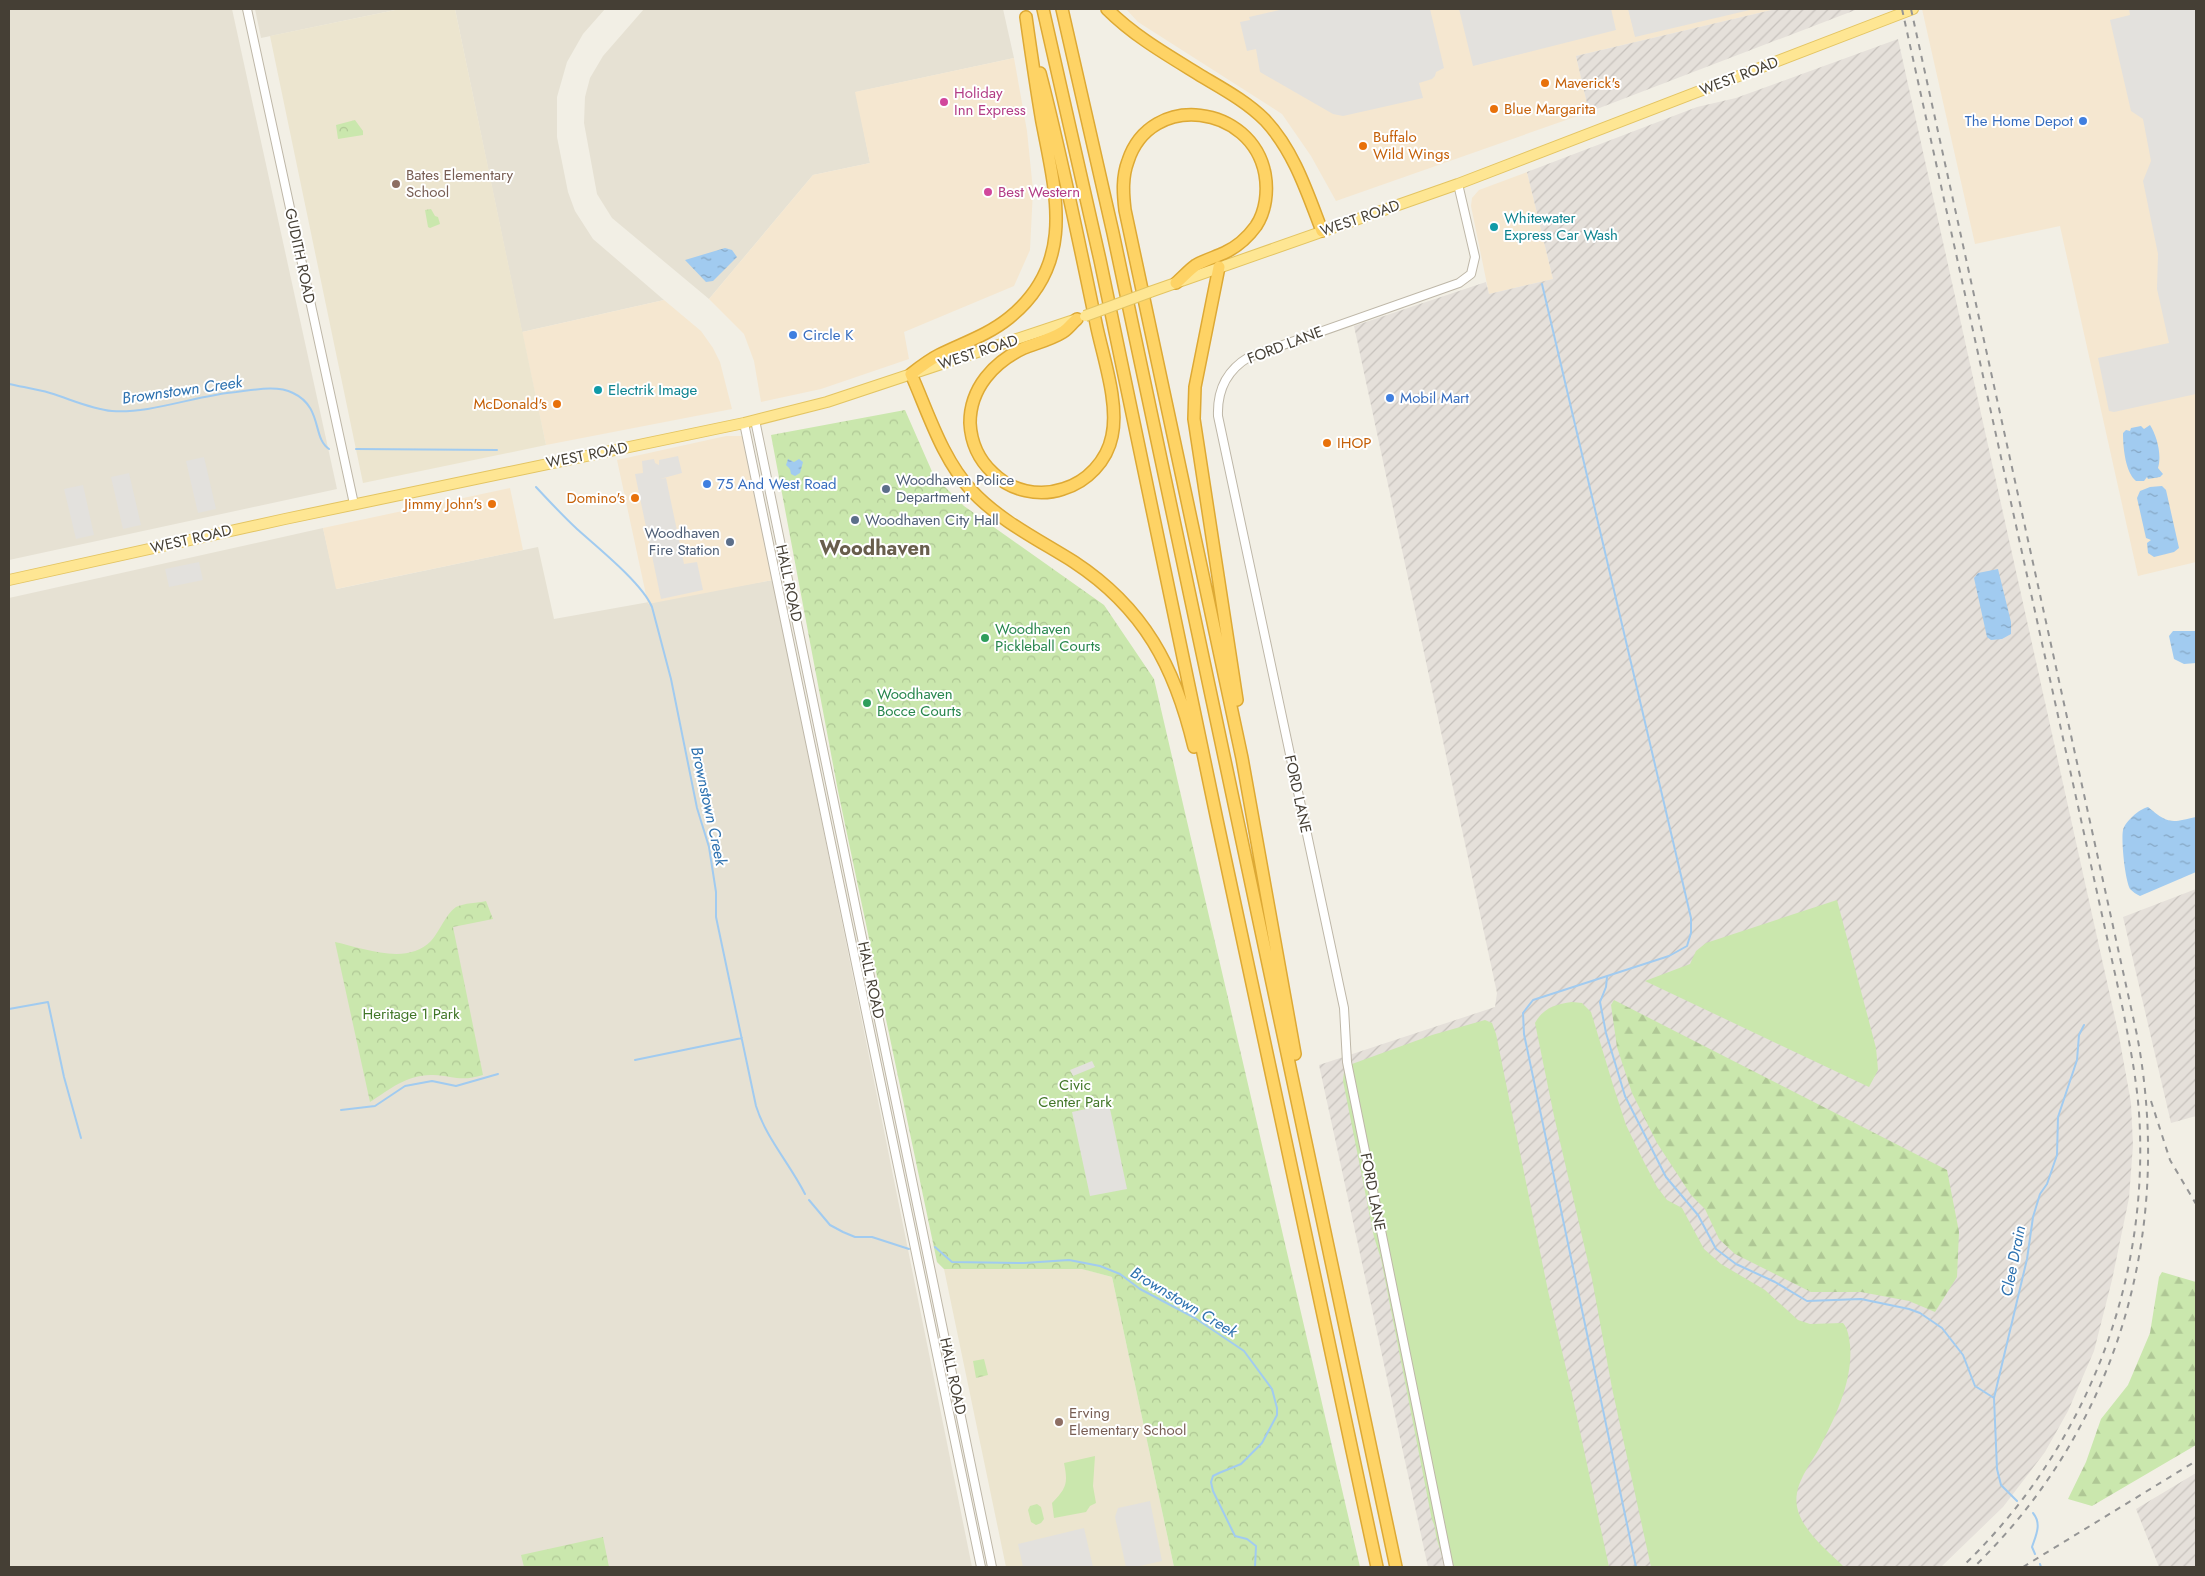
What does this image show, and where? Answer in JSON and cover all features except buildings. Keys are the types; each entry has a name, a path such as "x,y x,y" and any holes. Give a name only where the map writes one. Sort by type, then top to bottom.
{"highway":[{"path":"1043,9 1098,251 1216,815 1377,1567"},
{"path":"1062,9 1114,242 1396,1567"},
{"path":"1107,9 1147,43 1240,99 1264,120 1292,158 1322,231"},
{"path":"1025,13 1056,196 1057,226 1050,259 1036,288 1022,306 1008,319 981,336 937,356 911,374 948,455 971,490 998,514 1099,580 1144,627 1172,673 1186,716 1205,796 1216,815"},
{"path":"1025,13 1047,97 1091,297 1110,389 1114,424 1112,437 1105,454 1091,473 1080,482 1069,487 1046,492 1034,492 1016,488 992,472 976,449 970,416 976,391 988,373 1002,361 1023,349 1064,332 1081,318"},
{"path":"1176,283 1197,265 1226,252 1245,238 1257,224 1266,201 1267,184 1264,169 1255,148 1244,134 1226,122 1208,116 1177,116 1164,121 1148,131 1133,149 1128,161 1123,190 1125,210 1242,758 1295,1053 1298,1076 1296,1091"},
{"path":"1219,267 1195,387 1194,420 1244,744 1242,758"}],"main road":[{"name":"WEST ROAD","path":"9,580 354,504 749,421 827,402 1081,318 1219,267 1458,184 1913,9"}],"street":[{"name":"GUDITH ROAD","path":"247,9 354,504"},
{"name":"FORD LANE","path":"1449,1567 1346,1062 1344,1008 1224,444 1218,406 1220,391 1231,371 1249,357 1459,283 1471,274 1475,257 1458,184"},
{"name":"HALL ROAD","path":"749,421 764,466 772,499 992,1567"},
{"name":"HALL ROAD","path":"749,421 754,469 981,1567"},
{"path":"754,469 764,466"},
{"path":"761,502 772,499"},
{"path":"780,596 791,594"},
{"path":"811,745 822,742"},
{"path":"839,879 850,876"},
{"path":"976,1542 987,1540"}],"shaded area":[{"path":"9,9 232,9 337,489 9,560"},
{"path":"255,9 400,9 261,38"},
{"name":"Bates Elementary School","path":"400,9 455,9 546,445 363,483 270,36"},
{"path":"455,9 605,9 583,34 567,62 557,97 557,137 568,192 575,211 593,239 664,300 522,332"},
{"path":"644,9 1003,9 1014,58 856,92 870,163 813,175 709,299 612,218 597,194 584,123 585,97 590,78 603,56"},
{"path":"1126,9 1776,9 1576,56 1589,112 1336,201 1311,156 1282,114 1138,22"},
{"path":"1284,9 1430,9 1444,68 1436,72 1432,79 1419,83 1423,98 1343,116 1333,114 1260,72 1256,49 1247,51 1240,22 1250,20 1249,17"},
{"path":"1459,9 1611,9 1616,30 1473,66"},
{"path":"1628,9 1754,9 1635,37"},
{"path":"1776,9 1858,9 1589,112 1576,56"},
{"path":"1922,9 2196,9 2196,562 2138,576 2060,226 1975,244"},
{"path":"2129,9 2196,9 2196,394 2114,412 2109,411 2098,358 2169,343 2157,289 2158,254 2143,181 2151,161 2143,119 2131,111 2110,20 2130,15"},
{"path":"1898,39 2119,1036 2131,1103 2133,1145 2129,1198 2112,1280 2094,1351 2068,1411 2045,1452 2003,1507 1941,1567 1428,1567 1319,1065 1495,1007 1497,993 1354,326 1486,282 1489,294 1553,279 1527,172 1697,107 1736,98"},
{"path":"1014,58 1027,131 1033,190 1030,250 1014,286 904,332 909,359 821,389 761,402 754,361 744,334 709,299 813,175 870,163 855,92"},
{"path":"1527,172 1553,279 1489,294 1471,206 1472,198 1479,190"},
{"path":"664,300 701,331 713,348 720,362 732,409 546,445 522,332"},
{"path":"726,436 742,436 773,580 648,604 617,460"},
{"path":"678,456 682,473 660,479 666,478 684,564 697,562 703,590 661,599 635,474 643,473 642,461 654,459 655,463 659,465 659,460"},
{"path":"204,457 216,509 198,513 186,461"},
{"path":"129,473 141,525 123,529 111,477"},
{"path":"83,485 94,535 76,539 64,489"},
{"path":"510,488 523,550 336,589 323,528"},
{"path":"323,528 337,589 538,547 554,619 773,580 972,1567 9,1567 9,598"},
{"path":"199,562 203,580 169,587 165,569"},
{"path":"2196,889 2196,1116 2171,1123 2123,917"},
{"path":"1092,1061 1095,1067 1073,1076 1070,1070"},
{"path":"1109,1104 1127,1189 1090,1196 1072,1112"},
{"name":"Erving Elementary School","path":"944,1269 1083,1269 1112,1277 1174,1567 1006,1567"},
{"path":"2196,1473 2196,1567 2159,1567 2136,1509"},
{"path":"1150,1501 1162,1561 1126,1567 1115,1517 1118,1508"},
{"path":"1084,1528 1093,1567 1023,1567 1018,1544"}],"green space":[{"path":"355,120 363,131 363,135 338,139 336,125"},
{"path":"431,209 435,216 438,217 440,224 430,228 428,227 425,210"},
{"name":"Civic Center Park","path":"905,410 934,476 964,506 1104,605 1154,679 1360,1567 1174,1567 1112,1277 1082,1269 944,1269 937,1262 838,791 771,435"},
{"path":"1837,900 1876,1048 1878,1070 1869,1087 1645,981 1690,964 1696,951 1706,943"},
{"name":"Heritage 1 Park","path":"486,901 493,919 453,927 483,1075 463,1078 433,1075 415,1077 392,1087 370,1102 335,942 384,953 410,953 431,941 456,907"},
{"path":"1614,1000 1947,1170 1959,1232 1957,1277 1935,1312 1909,1301 1861,1292 1811,1292 1735,1254 1719,1239 1705,1209 1691,1195 1657,1143 1632,1093 1617,1047 1611,1005"},
{"path":"1572,1002 1582,1003 1591,1012 1626,1125 1657,1187 1667,1200 1682,1208 1704,1249 1721,1264 1765,1290 1798,1320 1810,1324 1843,1323 1846,1328 1850,1342 1850,1358 1849,1371 1842,1398 1832,1423 1800,1483 1796,1499 1804,1524 1816,1540 1844,1567 1651,1567 1612,1388 1592,1279 1554,1116 1535,1023 1546,1010"},
{"path":"1485,1020 1492,1023 1496,1034 1548,1291 1609,1567 1445,1567 1432,1520 1381,1259 1374,1237 1343,1081 1344,1072 1352,1064 1432,1035"},
{"path":"2162,1272 2196,1282 2196,1445 2092,1506 2068,1499 2086,1462 2101,1419 2128,1385 2150,1333 2159,1277"},
{"path":"984,1359 988,1375 976,1378 973,1361"},
{"path":"1095,1456 1093,1486 1096,1503 1090,1506 1086,1512 1054,1518 1052,1503 1061,1493 1066,1480 1064,1463"},
{"path":"1037,1504 1041,1507 1044,1519 1036,1525 1031,1522 1028,1510 1030,1506"},
{"path":"603,1537 609,1567 524,1567 521,1555"}],"water":[{"path":"725,248 732,250 737,257 713,281 706,282 685,260"},
{"path":"2150,425 2158,446 2158,468 2163,474 2160,477 2148,479 2147,477 2144,481 2136,481 2129,472 2127,465 2123,433 2126,430 2130,431 2131,428 2141,426 2144,429"},
{"path":"788,459 794,462 799,459 803,462 800,473 795,476 791,474 790,469 786,465"},
{"path":"2162,486 2166,490 2179,548 2174,552 2154,557 2148,553 2147,543 2151,540 2146,538 2137,498 2140,491 2150,487"},
{"path":"1998,569 2011,622 2011,634 2002,639 1991,640 1987,637 1974,578 1978,573"},
{"path":"2173,631 2196,631 2196,663 2184,664 2174,659 2169,636"},
{"path":"2148,807 2160,817 2170,821 2196,817 2196,872 2140,896 2130,889 2128,884 2124,860 2123,830 2126,823 2133,816"}],"waterway":[{"path":"1542,284 1691,918 1691,933 1687,946 1669,956 1533,1000 1523,1013 1524,1034 1636,1567"},
{"name":"Brownstown Creek","path":"9,384 58,395 88,406 112,411 142,410 221,394 258,389 280,389 293,393 309,406 320,438 329,449"},
{"name":"Brownstown Creek","path":"356,449 497,450"},
{"name":"Brownstown Creek","path":"536,487 571,524 607,555 639,587 652,607 671,679 697,808 709,847 716,892 716,917 756,1106 772,1140 805,1194"},
{"path":"1607,977 1606,987 1600,1002 1606,1033 1625,1096 1666,1177 1698,1215 1716,1249 1736,1264 1775,1282 1807,1301 1861,1299 1920,1313 1942,1328 1963,1355 1975,1386 1994,1398"},
{"path":"9,1009 48,1002 64,1077 81,1138"},
{"name":"Clee Drain","path":"2017,1501 2001,1485 1997,1469 1994,1398 2027,1259 2033,1217 2040,1194 2047,1184 2057,1155 2058,1117 2077,1060 2079,1035 2084,1025"},
{"path":"635,1060 742,1038"},
{"path":"341,1110 375,1106 405,1086 432,1081 456,1086 498,1074"},
{"name":"Brownstown Creek","path":"809,1200 830,1225 843,1232 855,1237 872,1237 909,1249"},
{"name":"Brownstown Creek","path":"935,1247 952,1262 1024,1263 1069,1260 1100,1266 1120,1274 1140,1289 1195,1318 1244,1351 1272,1389 1277,1415 1262,1443 1241,1464 1213,1476 1211,1482 1213,1491 1235,1536 1247,1539 1256,1546 1255,1567"},
{"name":"Clee Drain","path":"2033,1513 2038,1525 2032,1547 2035,1554"}],"railway":[{"path":"1902,9 2123,1010 2132,1056 2140,1133 2139,1194 2131,1254 2117,1313 2097,1369 2071,1423 2040,1475 2004,1523 1962,1567"},
{"path":"1911,9 2137,1035 2147,1108 2147,1181 2140,1253 2123,1322 2099,1389 2065,1452 2024,1512 1974,1567"},
{"path":"2151,1101 2170,1160 2196,1204"},
{"path":"2023,1567 2196,1461"}],"place":[{"name":"Maverick's","path":"1545,83"},
{"name":"Holiday Inn Express","path":"944,102"},
{"name":"Blue Margarita","path":"1494,109"},
{"name":"The Home Depot","path":"2083,121"},
{"name":"Buffalo Wild Wings","path":"1363,146"},
{"name":"Bates Elementary School","path":"396,184"},
{"name":"Best Western","path":"988,192"},
{"name":"Whitewater Express Car Wash","path":"1494,227"},
{"name":"Circle K","path":"793,335"},
{"name":"Electrik Image","path":"598,390"},
{"name":"Mobil Mart","path":"1390,398"},
{"name":"McDonald's","path":"557,404"},
{"name":"IHOP","path":"1327,443"},
{"name":"75 And West Road","path":"707,484"},
{"name":"Woodhaven Police Department","path":"886,489"},
{"name":"Domino's","path":"635,498"},
{"name":"Jimmy John's","path":"492,504"},
{"name":"Woodhaven City Hall","path":"855,520"},
{"name":"Woodhaven Fire Station","path":"730,542"},
{"name":"Woodhaven Pickleball Courts","path":"985,638"},
{"name":"Woodhaven Bocce Courts","path":"867,703"},
{"name":"Erving Elementary School","path":"1059,1422"}],"district":[{"name":"Woodhaven","path":"875,548"}]}
